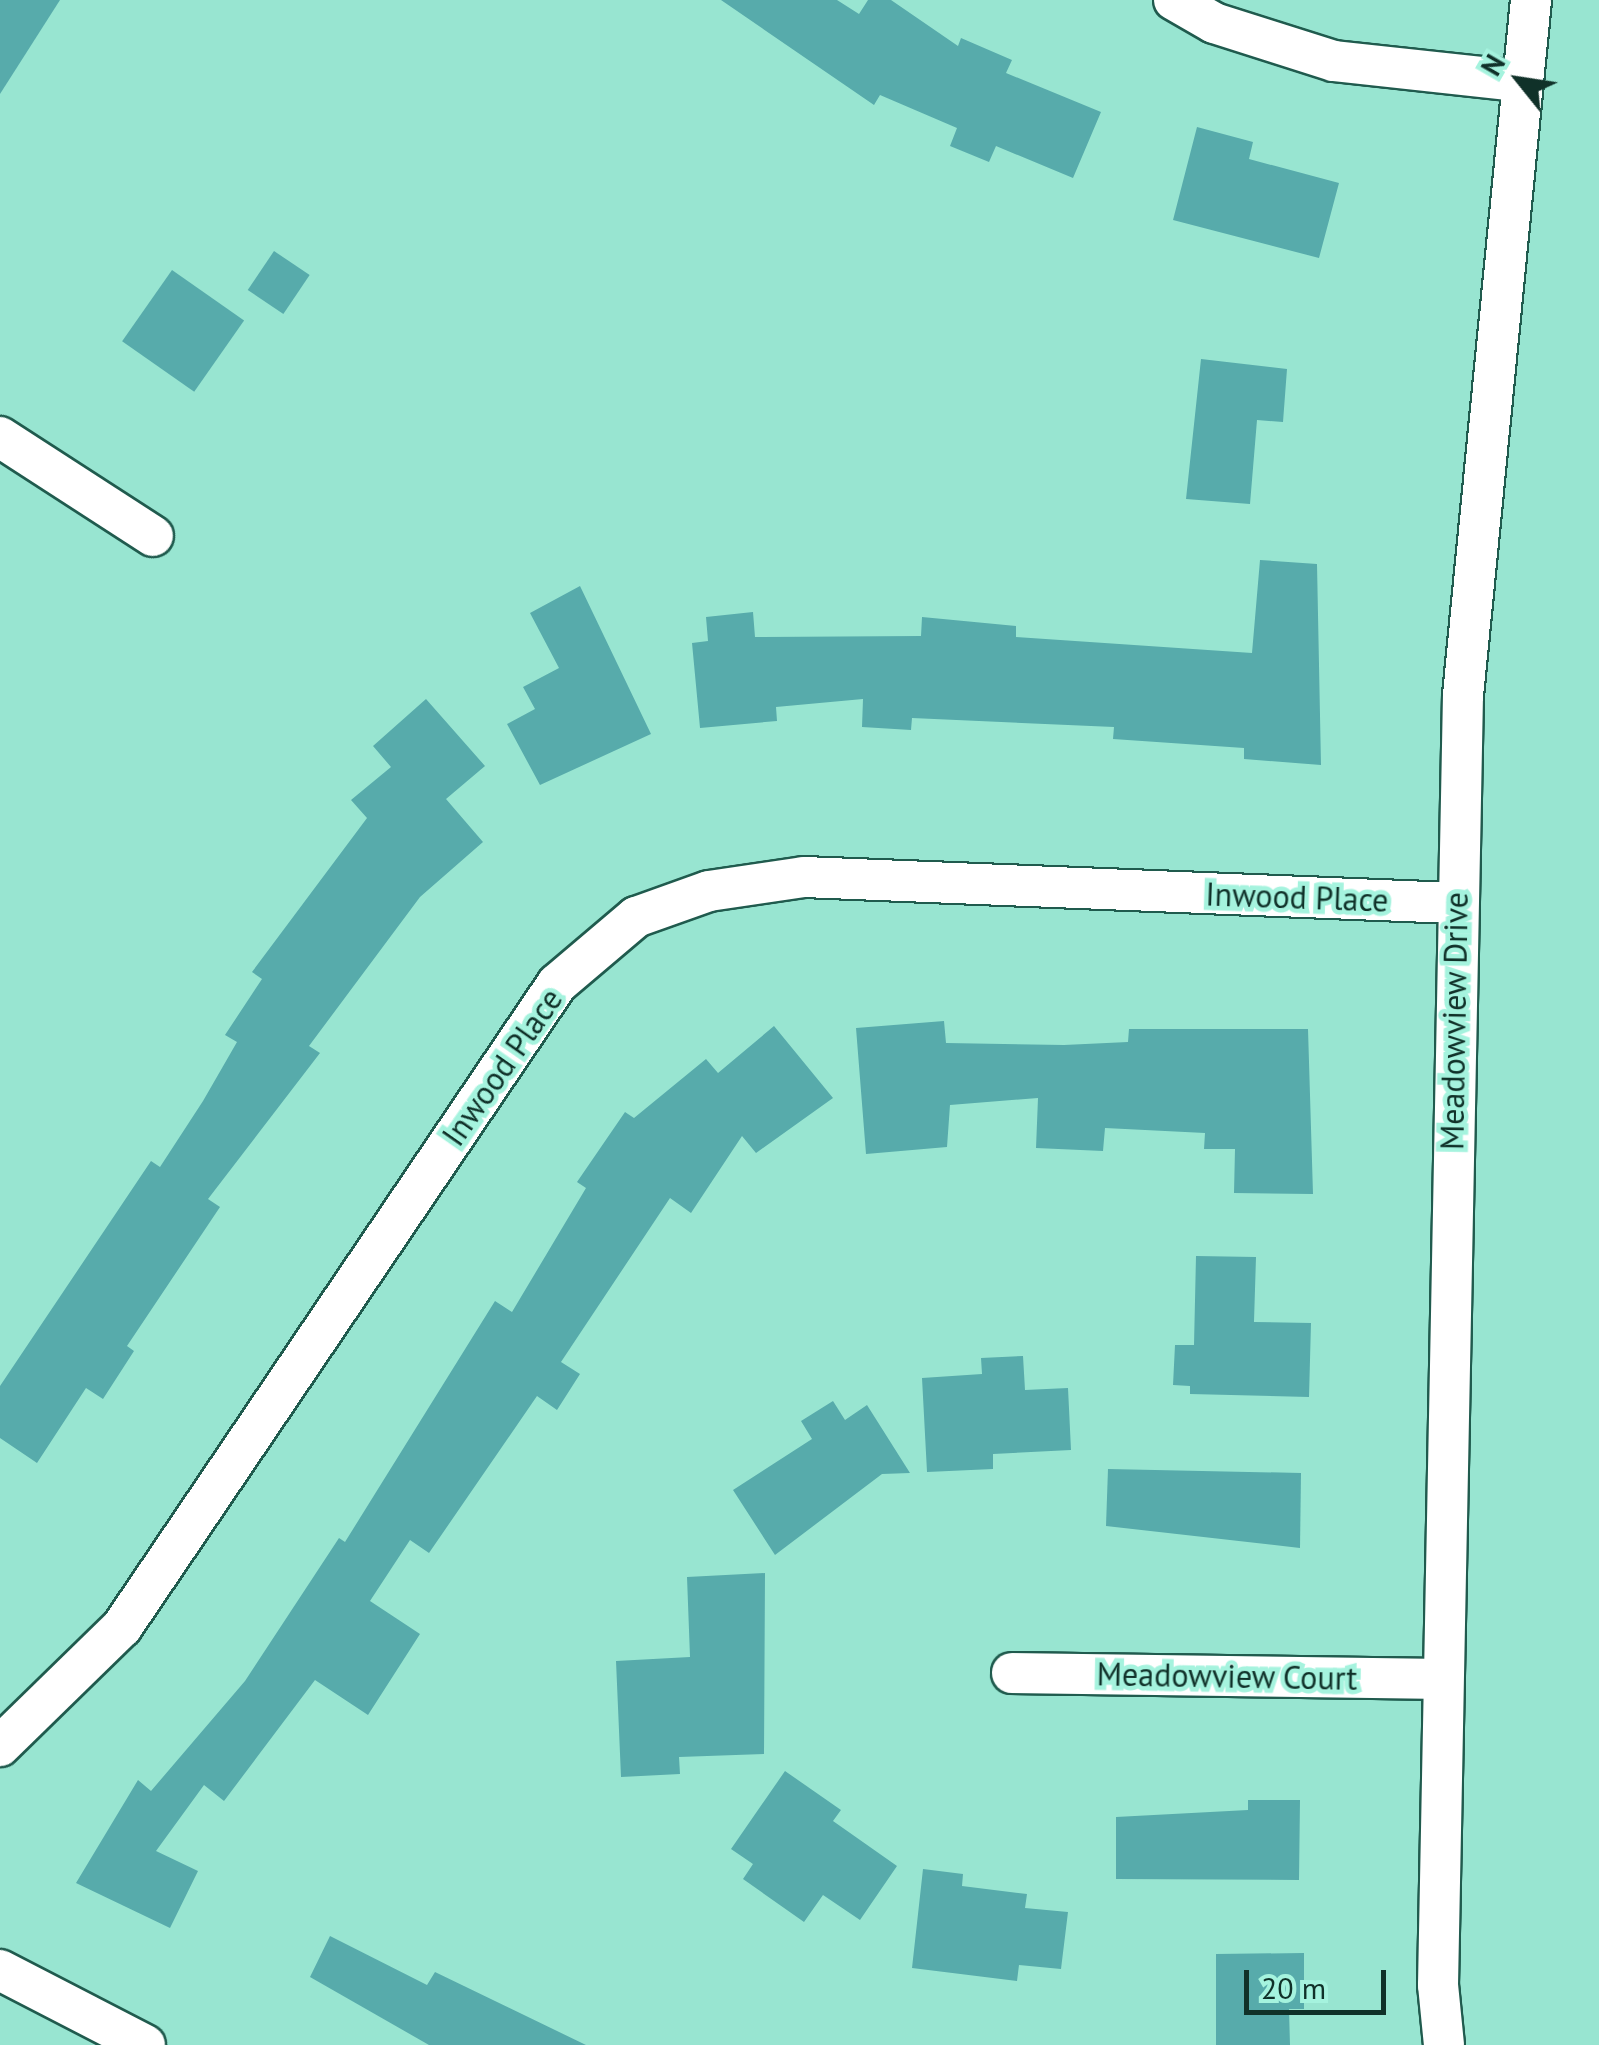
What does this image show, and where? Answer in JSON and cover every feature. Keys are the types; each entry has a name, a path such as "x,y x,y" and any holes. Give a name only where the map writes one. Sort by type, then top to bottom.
{"street":[{"path":"1174,0 1214,24 1334,61 1519,81"},
{"name":"Meadowview Drive","path":"1444,2045 1442,1679 1455,903 1463,694 1519,81 1531,0"},
{"path":"0,437 154,536"},
{"name":"Inwood Place","path":"0,1746 122,1627 557,984 636,917 709,890 804,877 1455,903"},
{"name":"Meadowview Court","path":"1012,1674 1442,1679"},
{"path":"0,1970 145,2045"}],"building":[{"path":"0,0 60,0 0,94"},
{"path":"721,0 837,0 859,14 868,0 891,0 958,46 961,38 1012,60 1006,73 1101,112 1073,178 996,146 989,162 950,146 957,128 880,95 874,105"},
{"path":"1197,127 1253,142 1249,159 1339,183 1319,258 1173,220"},
{"path":"274,251 310,275 283,314 248,290"},
{"path":"172,270 244,320 194,392 122,341"},
{"path":"1201,359 1287,369 1283,422 1257,420 1250,504 1186,499"},
{"path":"1260,560 1317,564 1321,765 1244,759 1244,748 1113,739 1114,727 912,718 911,730 862,727 863,699 776,707 777,721 700,728 692,643 708,641 706,617 753,612 755,637 921,636 922,617 1016,626 1016,637 1252,653"},
{"path":"580,586 651,734 540,785 507,724 535,709 523,687 559,668 530,613"},
{"path":"426,699 485,766 446,799 483,842 420,897 309,1046 320,1053 208,1199 220,1207 127,1346 134,1351 103,1399 86,1388 37,1463 0,1438 0,1386 151,1161 160,1167 203,1101 237,1042 225,1035 262,979 252,972 367,818 351,800 391,767 373,746"},
{"path":"944,1021 946,1043 1128,1042 1129,1029 1308,1029 1313,1194 1234,1193 1235,1149 1204,1149 1205,1133 1105,1128 1103,1151 1036,1148 1038,1098 950,1105 947,1147 866,1154 856,1028"},
{"path":"774,1026 833,1098 756,1153 742,1136 691,1213 670,1198 561,1362 580,1374 557,1410 537,1396 429,1553 410,1540 370,1601 420,1634 368,1715 315,1680 224,1801 204,1785 156,1851 198,1871 170,1928 76,1883 138,1780 151,1791 245,1681 339,1538 345,1542 495,1301 512,1312 586,1188 577,1182 625,1112 634,1118 706,1059 718,1073"},
{"path":"1196,1256 1256,1257 1254,1322 1311,1323 1309,1397 1190,1394 1190,1386 1173,1385 1175,1345 1194,1345"},
{"path":"1023,1356 1025,1390 1068,1388 1071,1450 993,1454 993,1469 927,1472 922,1378 982,1374 981,1358"},
{"path":"833,1401 845,1420 867,1405 910,1473 882,1474 775,1555 733,1490 812,1439 801,1421"},
{"path":"1108,1469 1301,1473 1300,1548 1106,1526"},
{"path":"765,1573 764,1754 679,1757 680,1774 621,1777 616,1661 690,1657 687,1577"},
{"path":"785,1771 841,1810 833,1821 897,1866 860,1920 823,1895 804,1922 743,1879 753,1864 731,1849"},
{"path":"1248,1800 1300,1800 1299,1880 1116,1879 1116,1817 1248,1810"},
{"path":"923,1869 963,1874 962,1886 1027,1894 1025,1908 1068,1912 1061,1969 1019,1965 1017,1981 912,1968"},
{"path":"330,1936 427,1985 435,1972 586,2045 429,2045 310,1977"},
{"path":"1304,1953 1304,2009 1289,2009 1290,2045 1216,2045 1216,1954"}]}
